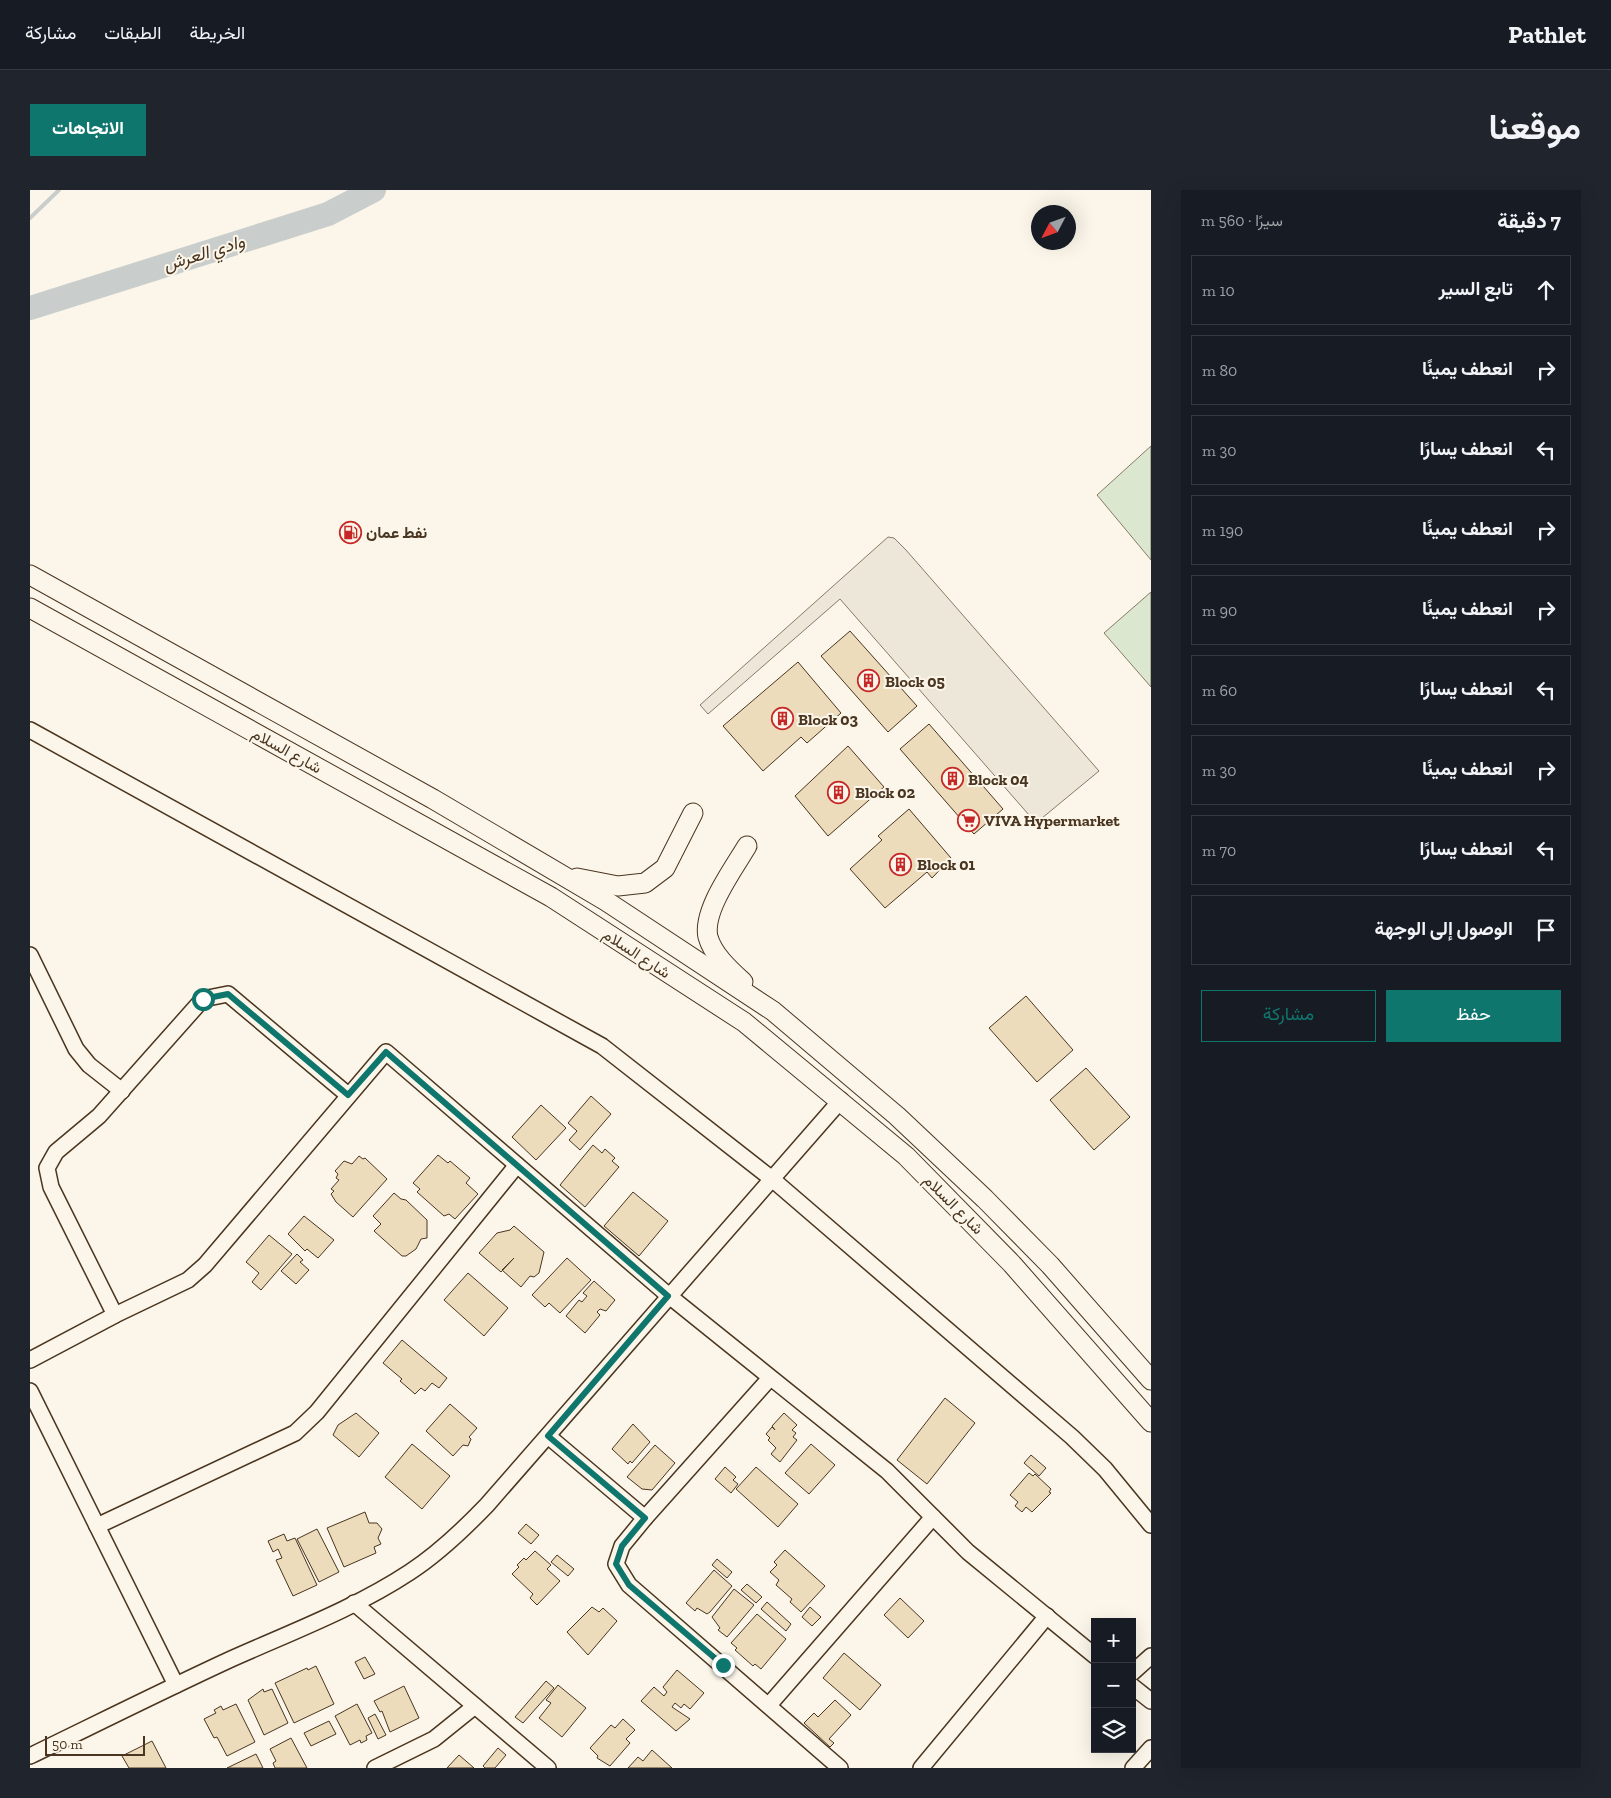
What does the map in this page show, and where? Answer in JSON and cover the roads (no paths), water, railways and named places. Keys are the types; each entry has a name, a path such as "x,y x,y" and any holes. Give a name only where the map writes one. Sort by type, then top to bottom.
{"main road":[{"name":"شارع السلام","path":"30,575 424,794 614,906 773,1011 897,1116 986,1199 1050,1265 1151,1380"},
{"name":"شارع السلام","path":"30,608 551,897 744,1022 841,1100 906,1156 1012,1264 1151,1422"},
{"path":"559,874 618,886 645,883 665,868 693,813"},
{"path":"747,846 722,888 709,916 708,936 717,955 773,1011"}],"street":[{"path":"30,730 602,1046 772,1178 1072,1437 1105,1469 1151,1525"},
{"path":"30,955 76,1049 89,1065 122,1091"},
{"path":"115,1315 51,1187 47,1168 56,1152 99,1116 203,999 228,994 348,1095"},
{"path":"30,1360 115,1315 188,1280 205,1265 386,1052 668,1296 887,1471 968,1552 1091,1653"},
{"path":"30,1756 176,1685 354,1603 409,1573 451,1541 548,1436 668,1296 841,1100"},
{"path":"97,1526 295,1433 317,1412 517,1165"},
{"path":"770,1378 645,1518 622,1546 616,1564 629,1585 840,1768"},
{"path":"30,1391 176,1685"},
{"path":"548,1436 645,1518"},
{"path":"769,1705 933,1517"},
{"path":"354,1603 548,1768"},
{"path":"921,1768 1047,1616"},
{"path":"1136,1669 1151,1656"},
{"path":"1136,1689 1151,1701"},
{"path":"375,1768 434,1739 475,1706"},
{"path":"1133,1768 1151,1748"}],"waterway":[{"name":"وادي العرش","path":"30,218 59,190"},
{"name":"وادي العرش","path":"30,308 328,214 374,190"}],"place":[{"name":"نفط عمان","path":"350,532"},
{"name":"Block 05","path":"869,681"},
{"name":"Block 03","path":"782,719"},
{"name":"Block 04","path":"952,779"},
{"name":"Block 02","path":"839,792"},
{"name":"VIVA Hypermarket","path":"968,820"},
{"name":"Block 01","path":"901,864"}]}
